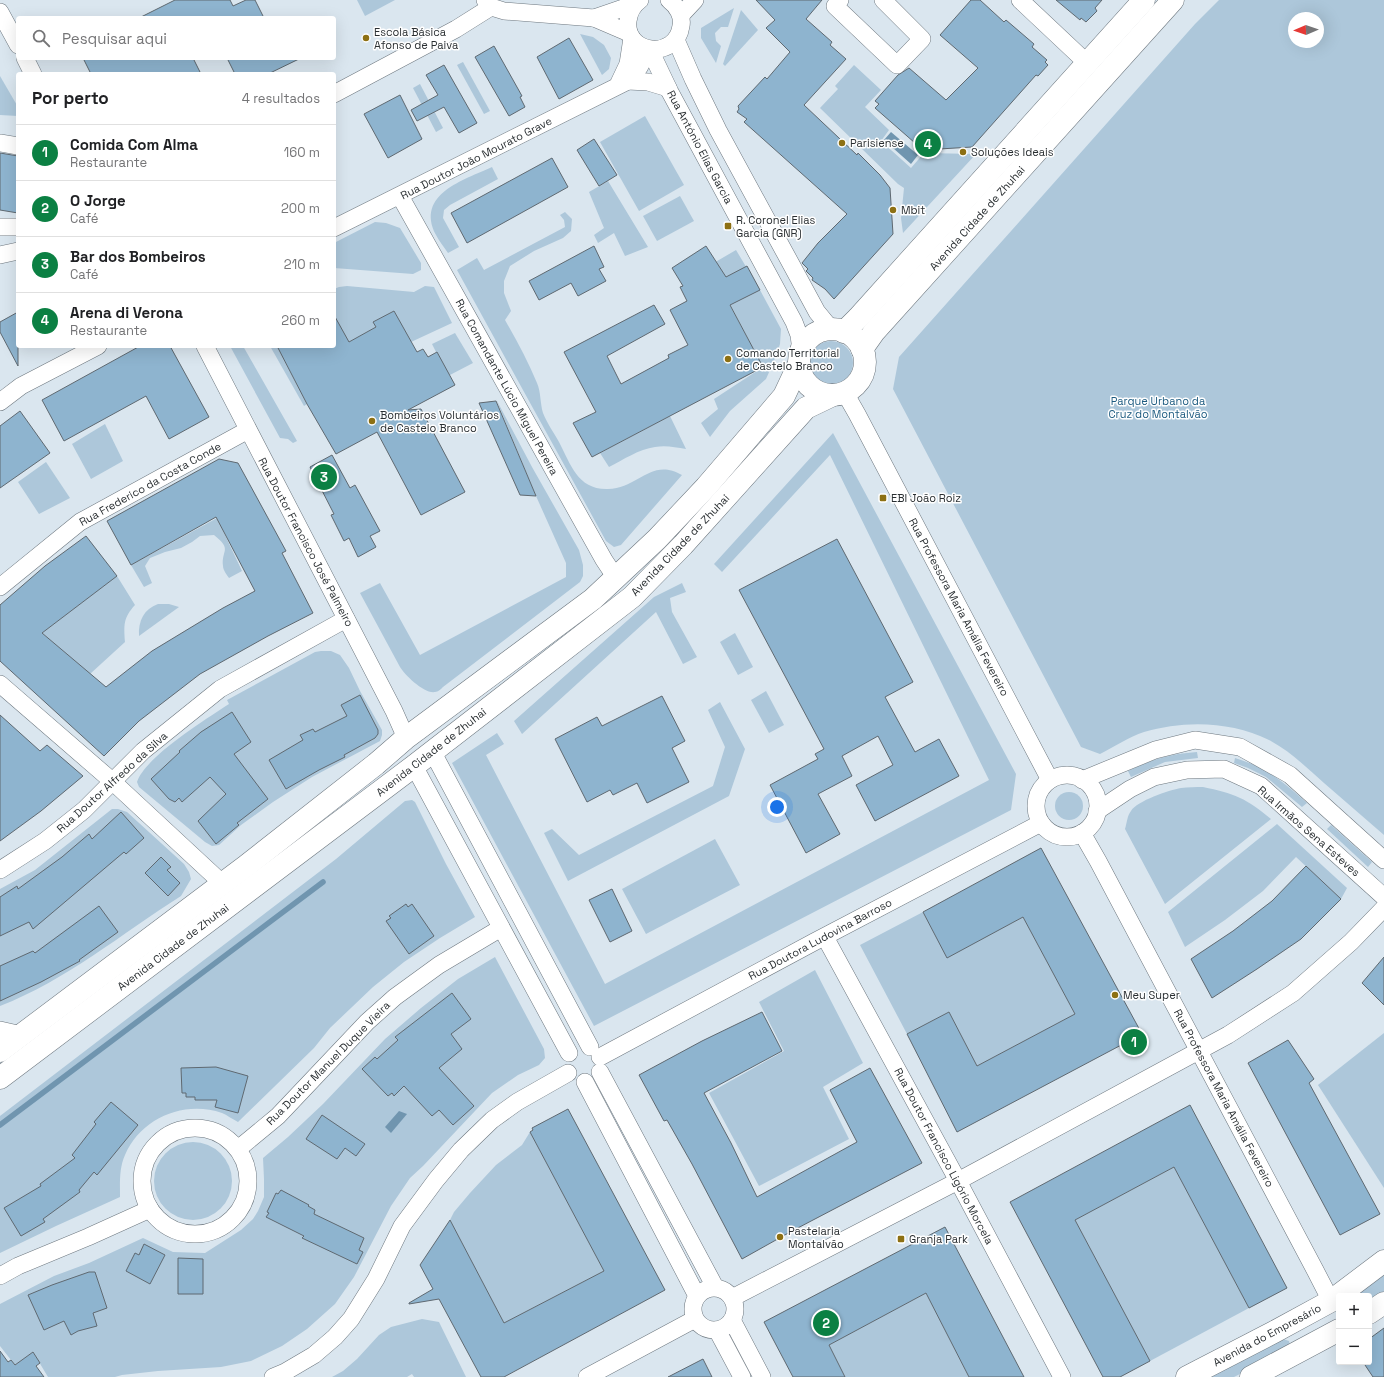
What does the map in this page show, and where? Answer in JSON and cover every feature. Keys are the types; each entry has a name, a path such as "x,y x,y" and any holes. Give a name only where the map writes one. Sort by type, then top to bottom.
{"main road":[{"name":"Avenida Cidade de Zhuhai","path":"837,330 858,318 1144,0"},
{"name":"Avenida Cidade de Zhuhai","path":"862,349 874,332 1173,0"},
{"path":"837,330 851,336 858,342 862,349 865,359 864,369 860,379 854,387 839,394 823,394 806,382 801,373 800,357 806,342 822,331 837,330"},
{"name":"Avenida Cidade de Zhuhai","path":"0,1051 223,884 376,764 406,738 593,599 657,539 706,487 779,402 784,396 800,357"},
{"name":"Avenida Cidade de Zhuhai","path":"0,1078 414,766 632,597 683,545 806,408 839,394"},
{"name":"Avenida do Empresário","path":"1187,1377 1331,1301 1384,1261"},
{"path":"1372,1311 1384,1303"},
{"path":"1251,1377 1336,1332"}],"street":[{"path":"336,93 456,29 488,3 504,11 594,18 630,36 634,41 648,49 660,50 676,40 680,32 680,15 677,7 669,0"},
{"path":"680,15 695,0"},
{"path":"840,0 835,6 897,65 922,39 883,0"},
{"path":"1020,0 1087,63"},
{"path":"594,18 638,2"},
{"path":"623,84 628,64 630,36 627,24 628,15 638,2"},
{"path":"0,12 16,41"},
{"path":"676,40 715,123 784,253 817,312 837,330"},
{"name":"Rua Doutor João Mourato Grave","path":"336,227 623,84 641,66 648,49"},
{"name":"Rua António Elias Garcia","path":"648,49 794,322 799,335 800,357"},
{"path":"26,60 33,72"},
{"name":"Rua Doutor João Mourato Grave","path":"623,84 648,82 668,88"},
{"path":"0,143 16,146"},
{"name":"Rua Comandante Lúcio Miguel Pereira","path":"400,196 604,560 616,578"},
{"path":"0,227 16,228"},
{"path":"0,255 16,251"},
{"path":"0,402 21,386 94,348"},
{"name":"Rua Doutor Francisco José Palmeiro","path":"206,348 394,711 406,738"},
{"name":"Rua Professora Maria Amália Fevereiro","path":"839,394 865,428 1050,780"},
{"name":"Rua Frederico da Costa Conde","path":"0,587 80,522 248,430"},
{"name":"Rua Doutor Alfredo da Silva","path":"0,870 45,841 89,806 143,751 220,689 346,619"},
{"path":"0,684 112,781 223,884"},
{"path":"1082,780 1155,750 1195,740 1240,747 1290,774 1384,860"},
{"path":"432,751 597,1059 715,1287"},
{"path":"414,766 569,1053"},
{"name":"Rua Irmãos Sena Esteves","path":"1097,811 1130,789 1154,777 1187,770 1224,769 1261,786 1384,897"},
{"path":"1066,775 1075,776 1082,780 1094,793 1097,802 1097,811 1094,821 1082,833 1068,837 1058,836 1048,831 1041,823 1037,814 1036,805 1040,791 1050,780 1057,777 1066,775"},
{"name":"Rua Doutora Ludovina Barroso","path":"597,1059 824,936 1041,823"},
{"name":"Rua Professora Maria Amália Fevereiro","path":"1082,833 1331,1301"},
{"path":"732,1298 958,1181 1228,1036 1293,993 1352,942 1384,908"},
{"name":"Rua Doutor Manuel Duque Vieira","path":"238,1149 278,1116 356,1033 395,997 439,965 501,928"},
{"name":"Rua Doutor Francisco Ligório Morcela","path":"824,936 958,1181 1062,1377"},
{"path":"0,1030 22,1035"},
{"path":"585,1046 597,1059 596,1077 591,1081 585,1082 578,1082 573,1079 568,1073 565,1064 569,1053 579,1047 585,1046"},
{"path":"273,1377 285,1372 314,1355 335,1338 352,1319 376,1279 402,1226 436,1180 462,1150 492,1120 517,1102 568,1073"},
{"path":"585,1082 697,1296"},
{"path":"196,1128 212,1130 226,1138 238,1149 246,1164 249,1181 246,1198 238,1214 225,1226 210,1233 192,1235 175,1231 160,1222 150,1209 143,1193 142,1178 144,1167 154,1148 166,1137 180,1130 196,1128"},
{"path":"0,1276 18,1266 150,1209"},
{"path":"715,1287 728,1292 732,1298 735,1311 732,1320 723,1328 717,1330 704,1327 695,1319 693,1309 697,1296 708,1288 715,1287"},
{"path":"587,1377 695,1319"},
{"path":"732,1320 762,1377"},
{"path":"717,1330 742,1377"}],"green space":[{"path":"357,0 395,0 365,16"},
{"name":"Parque Urbano da Cruz do Montalvão","path":"1219,0 1384,0 1384,835 1291,754 1269,740 1239,729 1207,724 1191,724 1159,728 1144,732 1127,739 1100,754 1081,747 893,389 899,357 1195,24"},
{"path":"734,8 728,27 721,27 715,33 716,41 721,46 716,63 701,38 701,28"},
{"path":"741,10 758,30 725,66 723,64"},
{"path":"580,34 593,37 604,45 611,58 609,69 602,75"},
{"path":"463,62 490,111 484,114 457,65"},
{"path":"854,65 881,90 865,107 889,130 881,141 911,168 924,153 976,154 903,233 901,218 904,188 898,184 820,108 838,89 835,86"},
{"path":"0,76 16,104 16,116 0,115"},
{"path":"420,84 443,128 436,132 413,88"},
{"path":"645,116 684,185 639,211 600,142"},
{"path":"492,167 498,179 450,205 444,210 443,218 459,247 448,253 436,235 431,221 432,209 437,199 456,183"},
{"path":"608,181 648,247 625,256 614,233 598,243 594,235 604,228 589,192"},
{"path":"680,196 694,221 657,241 643,216"},
{"path":"565,212 572,219 571,231 563,238 534,251 510,266 504,281 504,293 511,311 505,320 537,383 543,413 572,467 582,481 589,485 608,489 619,487 653,471 662,469 671,470 682,475 621,545 614,547 606,541 457,270 477,258 484,270 565,227 564,220 560,215"},
{"path":"375,222 386,223 400,228 421,263 421,270 413,274 336,268 336,242"},
{"path":"736,250 781,329 780,344 766,379 730,411 710,437 701,423 718,409 714,399 763,367 712,270 712,264"},
{"path":"347,286 414,292 425,286 434,287 452,323 411,342 394,311 374,322 376,327 349,342 336,336 336,288"},
{"path":"455,333 473,363 448,376 432,344"},
{"path":"827,341 835,341 840,342 847,347 852,354 852,372 847,379 840,384 827,385 819,382 812,375 809,367 809,359 812,351 819,344"},
{"path":"231,348 244,348 297,441 293,443 288,439 280,438"},
{"path":"271,348 278,348 307,404 304,406"},
{"path":"496,399 532,467 579,550 583,565 583,576 580,582 443,687 436,692 431,692 415,683 400,667 360,593 380,583 420,655 566,577 566,563 536,496"},
{"path":"670,416 686,449 666,446 649,448 637,452 609,467 600,453"},
{"path":"105,424 123,461 91,479 72,444"},
{"path":"833,433 1016,774 1011,810 594,1026 452,763 497,733 504,744 486,755 605,984 989,780 830,455 722,572 714,564"},
{"path":"46,462 70,498 39,514 18,482"},
{"path":"217,518 242,571 229,578 223,568 225,547 223,544 214,535 200,536 181,548 150,558 145,566 152,583 144,587 131,565"},
{"path":"117,576 135,605 126,618 124,631 125,642 90,674 42,633"},
{"path":"682,583 686,592 670,598 672,612 697,657 683,664 656,612 522,734 514,721 654,597"},
{"path":"158,604 169,604 179,607 139,636 143,616 149,609"},
{"path":"735,633 753,667 738,675 720,642"},
{"path":"331,651 340,655 349,668 382,730 380,741 312,777 273,802 241,825 219,845 212,846 205,842 139,787 137,782 142,772 152,761 177,739 229,704 227,700 315,652"},
{"path":"766,691 784,725 769,733 751,700"},
{"path":"720,702 745,749 729,796 568,881 544,833 552,829 579,855 713,786 725,747 708,710"},
{"path":"1197,752 1198,758 1165,762 1131,777 1128,771 1162,758 1178,754"},
{"path":"1235,758 1257,766 1274,776 1307,803 1302,807 1266,777 1234,763"},
{"path":"1203,787 1232,794 1255,806 1271,819 1165,904 1125,829 1128,817 1134,807 1154,796 1181,788"},
{"path":"1069,792 1079,796 1083,806 1079,816 1069,820 1059,816 1055,806 1059,796"},
{"path":"412,800 415,802 475,917 404,962 373,987 330,1028 314,1048 238,1122 222,1113 208,1110 193,1109 165,1115 142,1131 132,1142 123,1160 120,1181 120,1197 0,1253 0,1116 336,859 405,801"},
{"path":"112,809 127,812 184,864 191,879 181,896 93,956 48,983 0,1006 0,889 35,870"},
{"path":"1277,824 1347,888 1341,899 1296,857 1263,891 1225,920 1185,947 1168,912"},
{"path":"1331,825 1372,862 1368,867 1327,829"},
{"path":"715,839 740,885 646,934 622,889"},
{"path":"923,912 947,957 1023,917 1075,1014 977,1066 949,1012 907,1034 860,945"},
{"path":"495,957 544,1049 545,1058 539,1065 518,1075 492,1093 410,1178 391,1206 354,1277 335,1304 307,1329 282,1346 251,1361 221,1367 158,1371 115,1377 48,1377 33,1352 15,1365 0,1346 0,1304 54,1276 89,1263 143,1238 173,1252 205,1253 241,1230 253,1219 264,1197 263,1158 323,1104 385,1039 458,979"},
{"path":"815,970 863,1063 823,1087 849,1139 759,1186 709,1093 784,1051 759,1002"},
{"path":"1384,1033 1384,1188 1318,1085"},
{"path":"530,1132 604,1271 504,1323 450,1220 454,1212 470,1193 496,1165 522,1145"},
{"path":"193,1142 208,1145 221,1153 229,1166 232,1181 229,1196 221,1209 208,1217 193,1220 178,1217 165,1209 157,1196 154,1181 157,1166 165,1153 178,1145"},
{"path":"1174,1167 1249,1308 1150,1361 1075,1220"},
{"path":"1384,1275 1384,1291 1372,1298 1372,1293 1356,1293"},
{"path":"926,1293 969,1377 845,1377 829,1345"},
{"path":"422,1319 439,1322 466,1377 414,1377 412,1374 407,1377 332,1377 343,1371 357,1359 379,1335 391,1327"},
{"path":"1283,1339 1289,1341 1290,1347 1288,1350 1234,1377 1208,1377"}],"shaded area":[{"path":"891,132 918,155 911,164 884,140"},
{"path":"399,1111 407,1114 391,1133 385,1127"}],"building":[{"path":"175,0 230,0 233,6 246,0 255,0 263,16 143,16"},
{"path":"756,0 822,0 806,19 832,42 830,45 846,59 804,105 857,155 858,153 880,175 890,188 893,234 834,299 825,289 812,280 813,278 806,271 808,269 802,263 818,243 847,214 744,122 747,119 737,112 739,109 738,106 765,77 767,79 790,52 766,28 775,20"},
{"path":"971,0 980,0 1004,22 1006,20 1034,44 1032,47 1047,60 1045,62 1048,65 1038,76 1036,75 972,147 923,150 875,108 879,104 875,101 898,75 909,68 946,100 978,68 940,35"},
{"path":"1056,0 1102,0 1095,8 1097,11 1086,22 1081,18 1080,20"},
{"path":"569,38 593,80 559,99 537,57"},
{"path":"494,46 522,96 520,97 525,107 509,116 475,57"},
{"path":"84,60 194,60 200,72 90,72"},
{"path":"228,60 297,60 272,72 234,72"},
{"path":"444,65 477,123 459,133 444,107 417,121 411,110 438,95 426,75"},
{"path":"400,95 422,139 388,158 364,114"},
{"path":"594,139 617,175 599,186 577,150"},
{"path":"0,153 16,156 16,213 0,210"},
{"path":"552,158 568,187 467,243 451,213"},
{"path":"594,246 604,267 599,269 606,281 578,296 571,283 539,300 529,281"},
{"name":"Comando Territorial de Castelo Branco","path":"706,246 726,277 747,266 760,290 730,305 763,367 592,457 573,423 596,412 564,352 654,305 665,324 607,356 621,384 669,358 668,355 688,345 670,310 687,301 680,287 683,286 672,268"},
{"name":"Bombeiros Voluntários de Castelo Branco","path":"394,311 417,352 423,349 428,357 437,352 455,385 408,410 421,409 465,492 421,515 377,432 336,454 307,404 278,348 336,348 336,319 349,342 376,327 373,322"},
{"path":"16,313 16,348 18,348 18,366 0,332 0,322"},
{"path":"136,348 171,348 209,417 169,439 146,396 64,441 42,400"},
{"path":"496,401 536,496 520,495 479,403"},
{"path":"20,411 50,453 0,488 0,426"},
{"path":"332,455 350,488 355,485 380,531 370,536 376,547 358,557 349,538 344,541 331,515 334,514 310,467"},
{"path":"219,459 238,463 286,551 282,553 313,613 200,674 139,721 104,756 0,661 0,605 45,566 86,536 117,576 42,633 106,687 152,651 223,608 255,591 216,517 131,565 107,521"},
{"path":"837,539 913,682 885,697 915,752 939,739 959,776 875,821 856,785 893,765 878,736 842,756 852,776 818,794 840,834 806,853 770,785 818,759 815,754 824,749 739,590"},
{"path":"360,695 378,730 378,734 375,738 344,755 345,757 286,789 269,760 303,740 300,735 313,729 315,732 347,716 341,705"},
{"path":"662,696 685,741 672,748 689,782 647,803 637,783 613,795 610,790 587,802 555,739 597,717 602,726"},
{"path":"232,712 251,742 234,754 268,799 237,823 239,825 216,844 198,821 226,794 210,777 182,802 179,798 175,802 169,799 151,779 180,752 179,751 201,732"},
{"path":"0,715 40,751 47,745 83,776 41,811 0,841"},
{"path":"121,812 144,838 126,854 124,852 33,929 29,922 0,936 0,897 17,886 18,889 62,857 89,834 92,839"},
{"path":"1041,848 1142,1034 957,1132 907,1034 949,1012 977,1066 1075,1014 1023,917 947,958 923,912"},
{"path":"161,857 171,867 167,870 180,883 168,896 145,873"},
{"path":"1306,866 1341,899 1301,939 1212,998 1191,959 1233,931 1272,901"},
{"path":"612,889 632,931 610,942 589,900"},
{"path":"406,904 408,907 412,904 434,936 409,954 386,921 391,918 389,916"},
{"path":"99,906 118,932 79,960 80,961 41,982 0,1001 0,966 33,951 35,953"},
{"path":"1384,957 1384,1005 1362,983"},
{"path":"452,993 471,1019 451,1034 462,1049 439,1068 474,1106 453,1125 439,1110 432,1116 404,1086 394,1096 392,1093 388,1096 362,1069 375,1057 377,1059 398,1040 395,1037"},
{"path":"762,1012 782,1051 704,1093 731,1143 757,1197 857,1142 830,1090 870,1068 922,1163 742,1259 692,1164 667,1120 664,1121 639,1075 702,1041"},
{"path":"1288,1040 1314,1079 1309,1083 1380,1214 1340,1235 1248,1063"},
{"path":"216,1067 248,1076 238,1113 215,1107 217,1100 195,1100 195,1097 186,1097 186,1093 182,1093 181,1068"},
{"path":"111,1102 138,1125 97,1175 94,1172 79,1190 80,1192 43,1219 45,1222 21,1236 4,1208 41,1186 40,1184 75,1158 72,1155 96,1124 94,1122"},
{"path":"1190,1105 1287,1288 1249,1308 1174,1167 1075,1220 1150,1361 1120,1377 1103,1377 1010,1202"},
{"path":"568,1109 665,1290 504,1377 481,1377 439,1299 409,1304 433,1289 420,1265 450,1220 504,1323 604,1271 530,1132 533,1130 532,1128"},
{"path":"322,1115 365,1144 356,1156 345,1148 337,1159 306,1139"},
{"path":"281,1190 309,1205 308,1206 315,1210 314,1214 364,1238 359,1250 363,1252 357,1264 302,1238 304,1236 266,1217 269,1213 267,1212 276,1193 278,1194"},
{"path":"945,1227 1024,1377 969,1377 926,1293 829,1345 845,1377 793,1377 764,1322"},
{"path":"144,1244 165,1255 150,1284 126,1271 135,1253 139,1255"},
{"path":"178,1258 203,1259 203,1294 178,1294"},
{"path":"89,1272 95,1272 107,1308 93,1313 97,1326 78,1331 71,1335 64,1321 44,1330 28,1295"},
{"path":"1384,1328 1384,1377 1373,1377 1365,1365 1372,1365 1372,1337"},
{"path":"0,1351 8,1362 11,1360 15,1365 33,1352 40,1363 36,1366 44,1377 0,1377"},
{"path":"703,1359 712,1377 668,1377"}],"waterway":[{"path":"0,1125 323,882"}],"place":[{"name":"Escola Básica Afonso de Paiva","path":"366,38"},
{"name":"Parisiense","path":"842,143"},
{"name":"Arena di Verona","path":"928,144"},
{"name":"Soluções Ideais","path":"963,152"},
{"name":"Mbit","path":"893,210"},
{"name":"R. Coronel Elias Garcia (GNR)","path":"728,226"},
{"name":"Comando Territorial de Castelo Branco","path":"728,359"},
{"name":"Bombeiros Voluntários de Castelo Branco","path":"372,421"},
{"name":"Bar dos Bombeiros","path":"324,477"},
{"name":"EBI João Roiz","path":"883,498"},
{"name":"Meu Super","path":"1115,995"},
{"name":"Comida Com Alma","path":"1134,1042"},
{"name":"Pastelaria Montalvão","path":"780,1237"},
{"name":"Granja Park","path":"901,1239"},
{"name":"O Jorge","path":"826,1323"}]}
